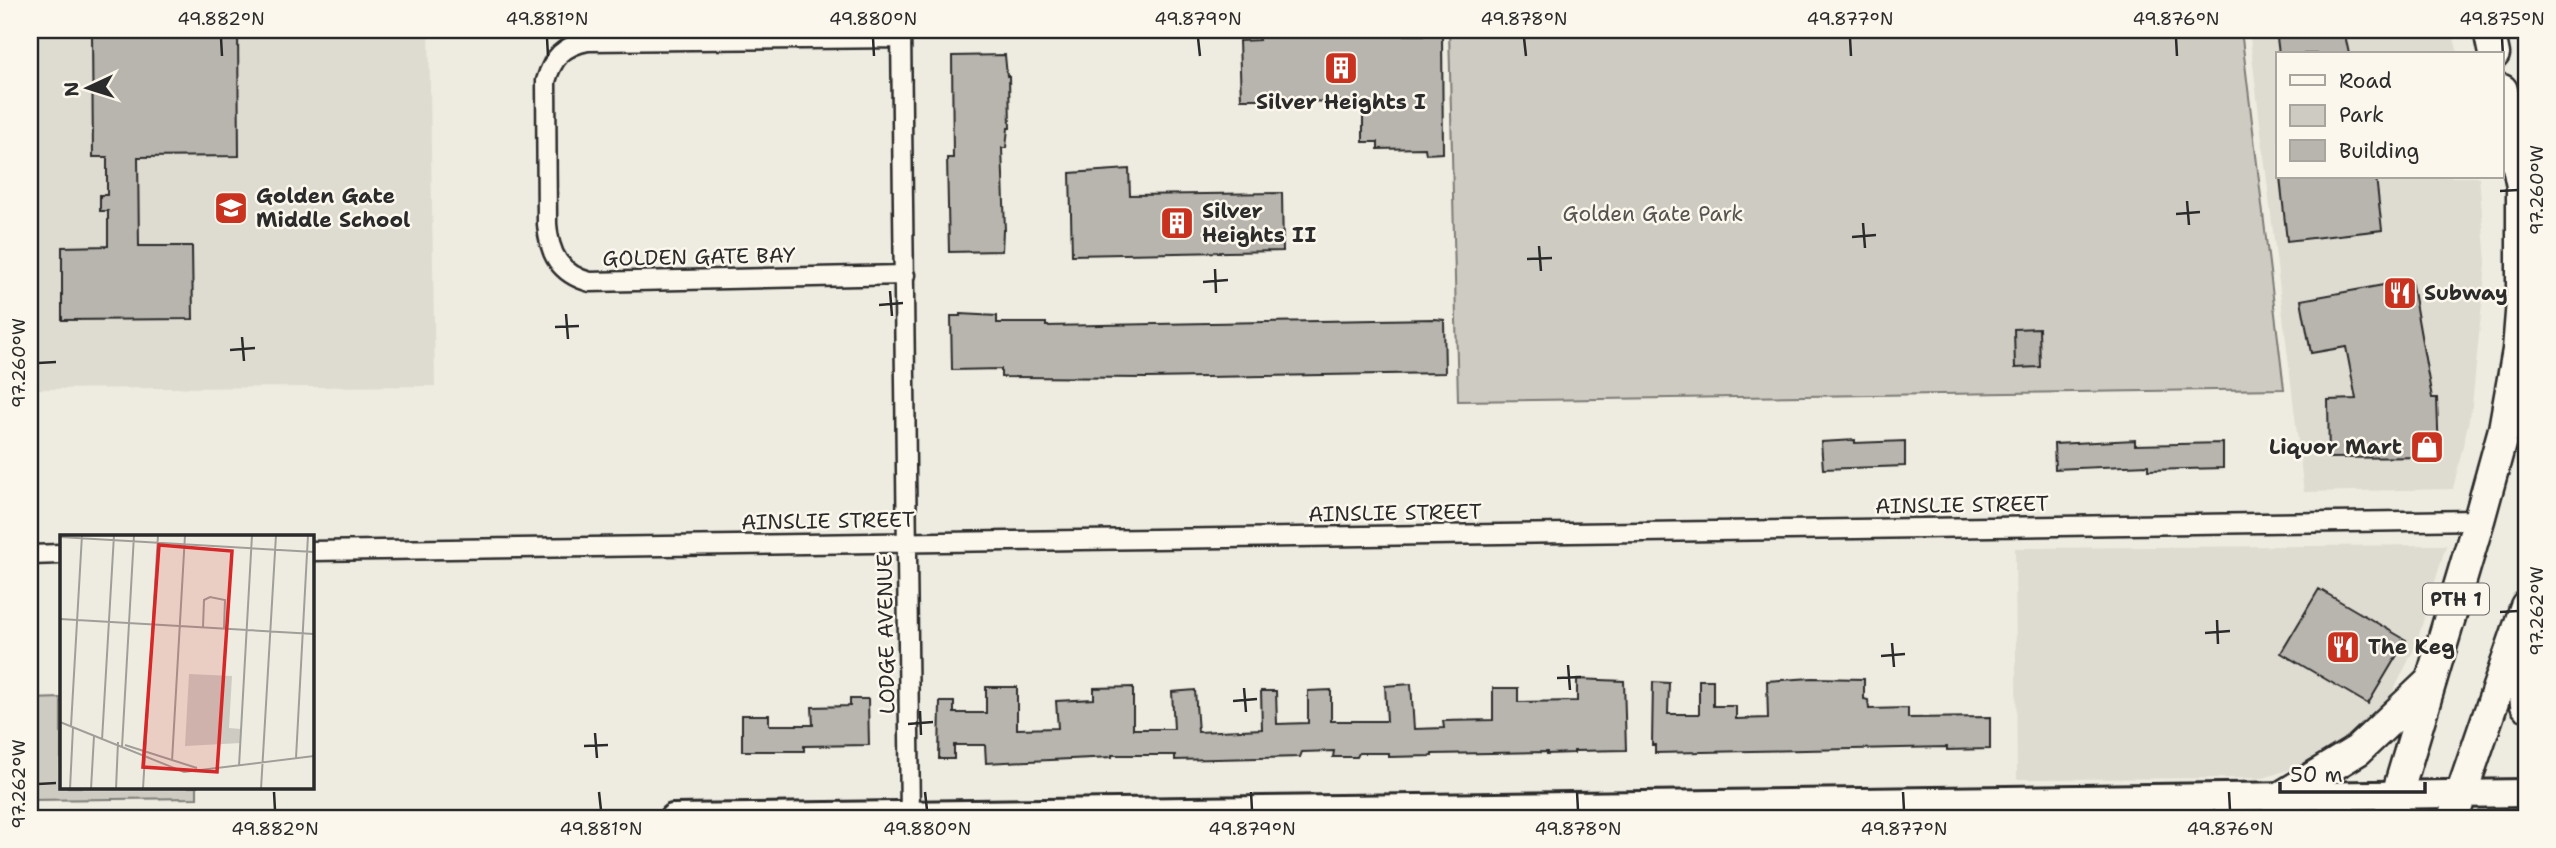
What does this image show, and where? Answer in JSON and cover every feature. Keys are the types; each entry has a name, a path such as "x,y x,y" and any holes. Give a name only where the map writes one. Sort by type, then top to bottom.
{"highway":[{"path":"2489,30 2494,52"},
{"name":"PTH 1","path":"2394,807 2480,520 2504,429 2518,349 2524,209 2522,186 2504,100"},
{"path":"2518,349 2526,380"},
{"path":"2522,619 2526,705"},
{"path":"2457,807 2522,619"},
{"path":"2280,797 2358,750 2434,678"}],"main road":[{"path":"673,818 2280,797 2394,807 2457,807 2526,793"}],"street":[{"name":"GOLDEN GATE BAY","path":"901,34 588,41 573,44 561,51 550,67 546,81 547,197 548,240 551,251 557,262 570,274 590,282 905,275"},
{"name":"LODGE AVENUE","path":"901,34 910,817"},
{"name":"AINSLIE STREET","path":"313,551 2480,520"},
{"path":"30,555 60,554"}],"shaded area":[{"name":"Golden Gate Middle School","path":"30,30 429,30 435,386 30,389"},
{"path":"2249,30 2452,30 2458,52 2276,52 2276,178 2479,178 2486,263 2472,406 2453,489 2304,492"},
{"path":"2446,545 2416,645 2389,700 2346,742 2301,766 2263,778 2017,779 2015,548"}],"green space":[{"name":"Golden Gate Park","path":"1449,30 2241,30 2284,389 1458,401"},
{"path":"60,698 60,788 197,788 197,798 30,800 30,699"},
{"path":"2177,812 2174,818 2045,818 2055,813"},
{"path":"1975,815 1987,818 1743,818"}],"building":[{"name":"Silver Heights I","path":"1368,30 1368,35 1442,35 1443,153 1426,154 1425,148 1378,149 1378,142 1363,142 1363,101 1268,102 1268,99 1241,99 1239,41 1259,40 1258,36 1268,36 1267,31"},
{"path":"2276,30 2344,30 2349,52 2279,52"},
{"path":"238,31 239,156 138,157 139,246 192,246 193,319 62,320 62,247 108,246 108,211 100,211 100,195 107,195 107,157 93,157 92,33"},
{"path":"1005,55 1009,76 1010,128 1006,148 1002,148 1005,230 1002,251 949,252 947,158 953,158 952,56"},
{"name":"Silver Heights II","path":"1129,169 1130,195 1282,193 1283,251 1072,255 1070,173"},
{"path":"2280,178 2376,178 2382,230 2287,241"},
{"path":"2411,280 2432,398 2437,398 2439,457 2329,458 2328,400 2356,399 2346,347 2311,353 2301,300"},
{"path":"951,316 997,316 997,323 1046,323 1046,326 1444,320 1445,373 1147,378 1001,377 1001,369 952,370"},
{"path":"2039,328 2040,367 2015,368 2014,329"},
{"path":"1855,440 1855,443 1905,441 1905,466 1823,469 1821,442"},
{"path":"2135,440 2135,445 2223,443 2223,468 2148,470 2148,465 2055,469 2054,444"},
{"name":"The Keg","path":"2319,589 2406,640 2368,704 2281,653"},
{"path":"1577,679 1624,681 1626,750 1389,757 1389,753 1359,753 1357,757 1333,757 1334,751 1302,752 1300,757 1175,760 1175,755 1112,755 986,763 985,745 954,745 954,759 939,759 940,702 954,702 954,713 986,713 986,687 1017,687 1017,729 1058,728 1056,701 1094,699 1094,688 1133,687 1133,729 1174,729 1172,692 1195,690 1198,732 1262,729 1261,691 1276,691 1277,724 1308,723 1308,691 1331,690 1331,721 1387,721 1385,686 1411,684 1414,729 1444,728 1443,721 1493,720 1493,688 1518,688 1518,702 1577,701"},
{"path":"1864,679 1864,699 1868,700 1869,709 1908,708 1908,718 1990,717 1990,749 1947,750 1947,747 1655,753 1655,745 1652,745 1653,682 1669,683 1668,714 1699,714 1699,680 1713,680 1713,706 1736,706 1736,719 1768,718 1767,681"},
{"path":"850,699 868,699 869,745 804,746 804,751 742,751 742,715 769,715 769,725 813,725 812,707 850,706"}],"place":[{"name":"Silver Heights I","path":"1341,68"},
{"name":"Golden Gate Middle School","path":"231,208"},
{"name":"Silver Heights II","path":"1177,223"},
{"name":"Subway","path":"2400,293"},
{"name":"Liquor Mart","path":"2427,447"},
{"name":"The Keg","path":"2343,647"}]}
